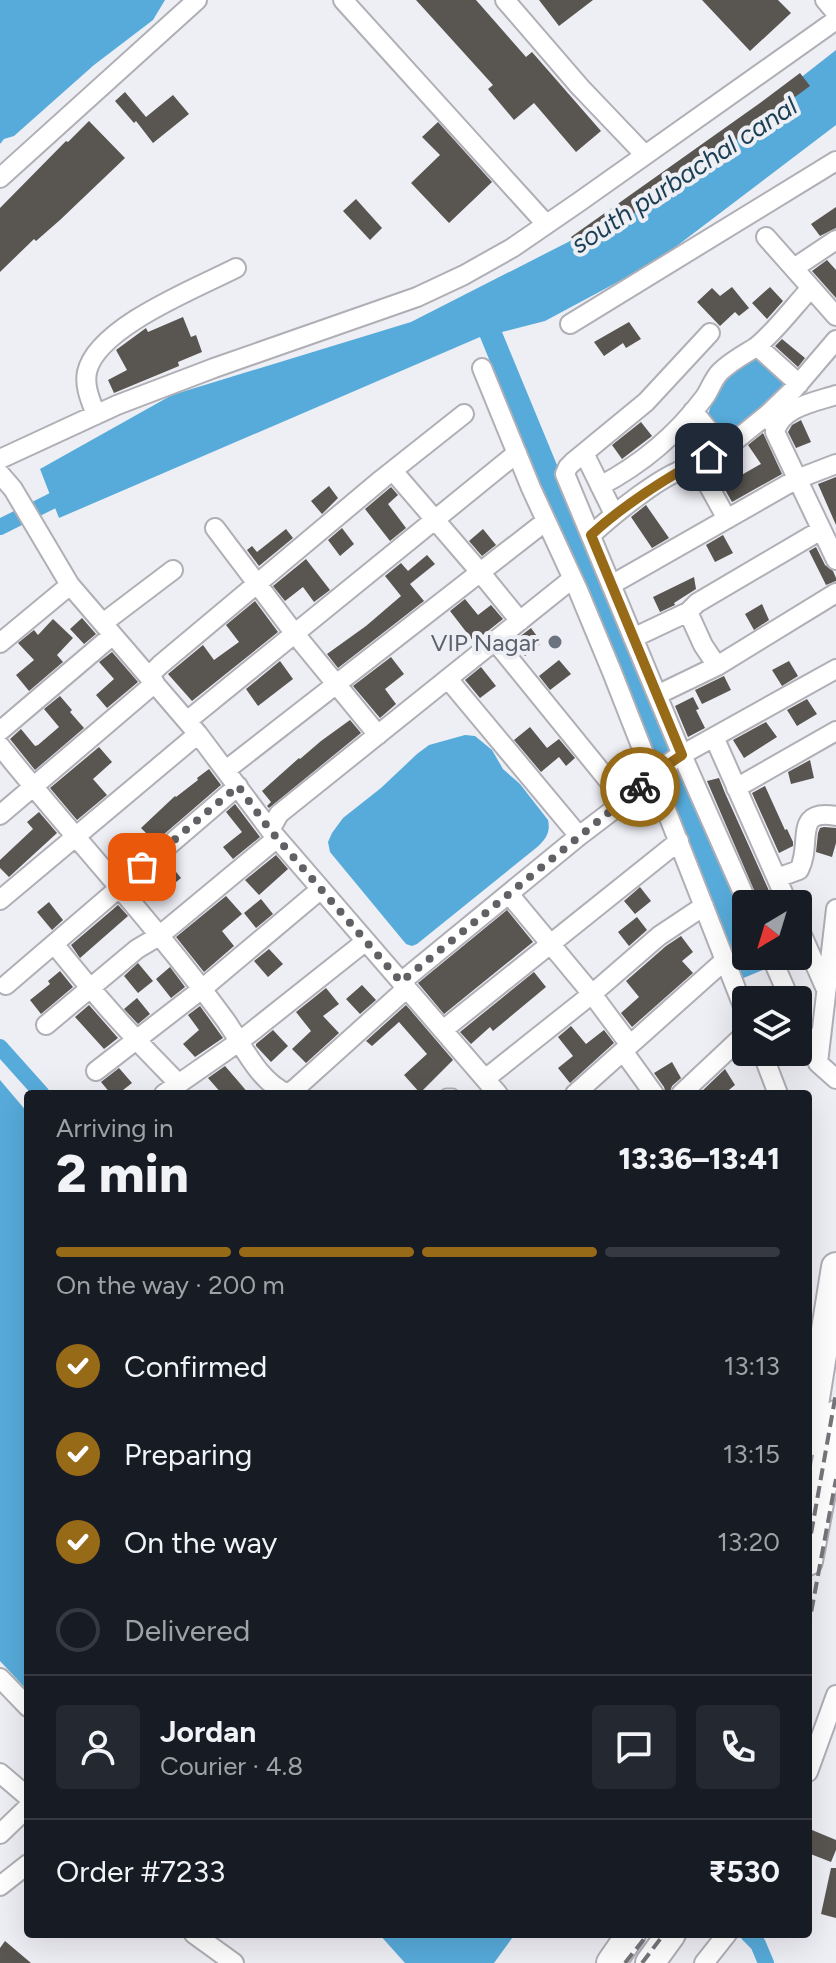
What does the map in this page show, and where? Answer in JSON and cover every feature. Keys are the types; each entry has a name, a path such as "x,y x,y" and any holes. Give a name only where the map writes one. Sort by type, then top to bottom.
{"main road":[{"path":"812,1492 816,1422 836,1267"},
{"path":"611,1963 628,1938"},
{"path":"650,1963 668,1938"}],"street":[{"path":"0,178 197,0"},
{"path":"343,0 546,224"},
{"path":"505,0 580,87 644,154"},
{"path":"825,0 836,13"},
{"path":"0,459 117,405 417,297 464,275 546,224 836,20"},
{"path":"570,324 836,161"},
{"path":"766,237 834,310"},
{"path":"794,268 836,240"},
{"path":"96,415 86,385 87,373 99,350 113,335 130,322 236,268"},
{"path":"600,486 647,456 678,428 705,396 718,374 734,359 757,346 811,288"},
{"path":"710,333 646,402 568,467 565,474 657,695 679,756 741,890"},
{"path":"771,423 836,340"},
{"path":"757,346 799,384"},
{"path":"482,368 656,772 735,986"},
{"path":"591,535 614,514 685,468 777,421 790,411 836,395"},
{"path":"693,411 723,448"},
{"path":"0,815 152,680 160,665 464,414"},
{"path":"771,423 836,560"},
{"path":"3,891 76,836 295,634 517,453"},
{"path":"584,453 614,514"},
{"path":"611,585 797,479 836,464"},
{"path":"694,466 701,472 727,519"},
{"path":"393,471 520,621"},
{"path":"0,474 13,489 70,585 193,728 273,834 495,1090"},
{"path":"226,770 546,521"},
{"path":"215,528 295,634 378,735"},
{"path":"633,638 688,612 697,603 821,530"},
{"path":"0,731 173,570"},
{"path":"46,1025 137,949 159,936 273,834 279,814 572,579"},
{"path":"0,643 70,585"},
{"path":"657,695 717,666 836,593"},
{"path":"688,612 717,666"},
{"path":"495,641 625,801"},
{"path":"292,1090 404,985 656,772 679,756 836,669"},
{"path":"448,679 579,836"},
{"path":"736,788 836,731"},
{"path":"714,737 782,890"},
{"path":"0,746 202,989 262,1075 279,1090"},
{"path":"6,985 238,786"},
{"path":"777,878 799,870 803,863 808,823 813,816 821,813 836,816"},
{"path":"443,1030 679,841"},
{"path":"96,1071 202,989 321,889"},
{"path":"509,894 592,994 652,1090"},
{"path":"485,1079 665,931 704,906"},
{"path":"818,1063 836,909"},
{"path":"54,944 172,1089 240,1041 366,941"},
{"path":"812,958 826,989"},
{"path":"580,1090 725,960"},
{"path":"685,1090 732,1046"},
{"path":"812,1050 818,1063 836,1079"},
{"path":"767,1066 776,1090"},
{"path":"0,1678 24,1703"},
{"path":"812,1761 836,1695"},
{"path":"0,1773 24,1794"},
{"path":"0,1834 24,1811"},
{"path":"0,1886 24,1867"},
{"path":"200,1938 234,1963"},
{"path":"704,1963 723,1938"}],"water":[{"path":"0,0 165,0 153,20 94,65 14,136 0,144"},
{"name":"south purbachal canal","path":"836,50 836,125 657,261 545,321 502,332 733,890 732,957 480,337 59,518 40,469 172,395 411,322 633,209"},
{"path":"754,350 785,379 776,394 751,420 733,432 720,433 706,420 718,385"},
{"path":"465,735 475,736 492,750 503,769 520,784 548,820 548,832 536,848 412,946 406,944 330,852 328,842 343,818 417,754 429,745"},
{"path":"737,970 763,970 741,979"},
{"path":"0,1080 24,1108 24,1687 0,1661"},
{"path":"383,1938 512,1938 494,1963 405,1963"}],"building":[{"path":"416,0 476,0 526,57 532,52 601,131 576,152 534,103 514,120 488,89 493,85"},
{"path":"539,0 593,0 559,26"},
{"path":"702,0 778,0 791,13 750,51"},
{"path":"800,73 810,86 667,190 581,250 571,237 760,103"},
{"path":"125,92 146,117 173,95 189,114 153,143 115,101"},
{"path":"89,121 125,158 0,272 0,208"},
{"path":"438,122 492,182 449,223 411,183 440,155 422,137"},
{"path":"356,199 382,228 370,240 343,211"},
{"path":"836,207 836,228 820,236 811,224"},
{"path":"827,260 836,270 836,298 812,271"},
{"path":"732,287 749,308 739,316 735,312 720,326 697,302 712,288 720,296"},
{"path":"770,287 783,301 767,319 752,303"},
{"path":"183,317 191,337 196,335 202,352 178,362 179,366 114,393 108,380 127,370 116,350 146,328 148,332"},
{"path":"629,322 641,339 626,348 623,343 604,356 594,342"},
{"path":"782,339 805,358 798,367 775,346"},
{"path":"801,420 811,442 796,448 788,432 792,425"},
{"path":"641,422 652,436 622,459 612,445"},
{"path":"763,433 782,474 732,502 713,468 720,464 731,481 761,464 748,445"},
{"path":"836,477 836,525 818,484"},
{"path":"329,486 338,498 322,514 311,501"},
{"path":"391,487 398,495 388,504 406,528 390,541 365,509"},
{"path":"646,505 669,538 652,548 631,517"},
{"path":"342,528 354,544 340,556 328,540"},
{"path":"286,529 293,538 259,566 247,550 252,546 257,552"},
{"path":"483,529 496,545 482,556 469,541"},
{"path":"723,535 733,553 715,562 706,545"},
{"path":"816,547 825,565 833,571 836,581 826,585 809,551"},
{"path":"427,555 435,564 410,584 424,601 338,668 327,654 401,596 385,576 401,563 408,571"},
{"path":"306,559 330,590 314,602 303,587 285,601 273,586"},
{"path":"694,577 696,589 660,612 653,597"},
{"path":"465,599 478,615 491,605 503,619 474,642 450,611"},
{"path":"255,601 278,632 192,701 168,674 203,645 214,660 239,642 226,625"},
{"path":"762,604 769,620 754,630 745,614"},
{"path":"82,618 96,634 84,644 70,629"},
{"path":"53,619 73,638 57,655 63,662 29,691 16,675 34,660 18,643 34,630 38,635"},
{"path":"531,628 542,643 525,656 514,641"},
{"path":"112,652 138,682 107,708 96,695 114,679 99,662"},
{"path":"391,657 404,674 385,689 396,704 380,718 353,686"},
{"path":"559,660 571,674 550,690 539,676"},
{"path":"280,661 293,679 258,706 246,689"},
{"path":"789,661 798,676 782,686 772,670"},
{"path":"481,667 496,686 480,698 465,680"},
{"path":"724,676 731,690 702,704 695,690"},
{"path":"60,696 84,728 35,770 10,739 21,729 35,746 59,727 44,709"},
{"path":"693,697 705,728 688,737 675,706"},
{"path":"807,699 817,714 797,726 787,710"},
{"path":"350,720 361,733 269,808 267,806 271,802 262,791 299,758"},
{"path":"766,722 777,737 744,758 733,740"},
{"path":"530,727 547,748 559,739 575,758 566,766 559,757 541,772 514,740"},
{"path":"99,747 112,762 93,779 107,795 77,820 50,788"},
{"path":"810,760 814,778 791,784 788,772"},
{"path":"209,769 221,785 155,842 141,828"},
{"path":"719,778 769,890 754,890 707,781"},
{"path":"765,786 793,842 793,846 779,853 752,793"},
{"path":"235,804 260,837 233,859 223,847 242,832 226,812"},
{"path":"39,812 57,833 9,877 0,868 0,860 33,829 27,822"},
{"path":"824,827 836,828 832,857 816,852 818,833"},
{"path":"276,855 288,869 259,895 245,880"},
{"path":"168,862 181,878 164,892 151,877"},
{"path":"640,887 651,901 635,914 624,901"},
{"path":"226,896 242,914 222,931 234,946 204,972 176,937"},
{"path":"261,899 273,914 256,928 244,913"},
{"path":"49,902 63,920 52,930 37,912"},
{"path":"118,905 128,916 80,958 71,945"},
{"path":"507,910 533,942 444,1014 418,983"},
{"path":"637,917 647,930 629,946 618,932"},
{"path":"681,936 693,952 682,961 693,973 632,1027 621,1013 639,997 626,981"},
{"path":"269,949 283,964 268,977 254,961"},
{"path":"138,963 153,981 138,993 124,976"},
{"path":"170,967 185,987 171,998 156,979"},
{"path":"60,971 73,987 41,1014 30,1000"},
{"path":"534,972 546,987 493,1031 490,1027 471,1044 460,1032"},
{"path":"362,985 376,1000 360,1014 346,999"},
{"path":"326,988 339,1004 323,1016 339,1033 306,1063 292,1049 311,1031 296,1012"},
{"path":"137,998 150,1014 138,1024 124,1009"},
{"path":"89,1005 118,1038 104,1049 75,1017"},
{"path":"406,1005 453,1060 423,1090 417,1090 404,1075 427,1054 399,1022 372,1046 366,1041"},
{"path":"200,1006 223,1038 195,1057 183,1044 199,1030 188,1015"},
{"path":"571,1026 586,1044 604,1030 614,1043 570,1083 558,1068 573,1056 558,1037"},
{"path":"273,1030 288,1046 271,1062 256,1044"},
{"path":"672,1062 681,1078 670,1090 665,1090 654,1073"},
{"path":"225,1066 246,1090 218,1090 208,1078"},
{"path":"119,1068 132,1083 123,1090 108,1090 101,1082"},
{"path":"725,1069 735,1085 729,1090 703,1090"},
{"path":"812,1830 836,1840 831,1862 812,1855"},
{"path":"831,1868 836,1868 836,1918 821,1914"},
{"path":"5,1941 31,1963 0,1963 0,1948"}],"waterway":[{"path":"0,527 70,492"},
{"path":"0,1047 38,1090"},
{"path":"752,1938 766,1963"}],"railway":[{"path":"812,1528 836,1393"},
{"path":"812,1608 836,1479"},
{"path":"625,1963 645,1938"},
{"path":"642,1963 661,1938"}],"way so far":[{"path":"142,867 238,786 270,830 401,982 640,787"}],"place":[{"name":"VIP Nagar","path":"555,642"}],"route":[{"path":"640,787 682,755 591,535 654,486 709,457"}]}
